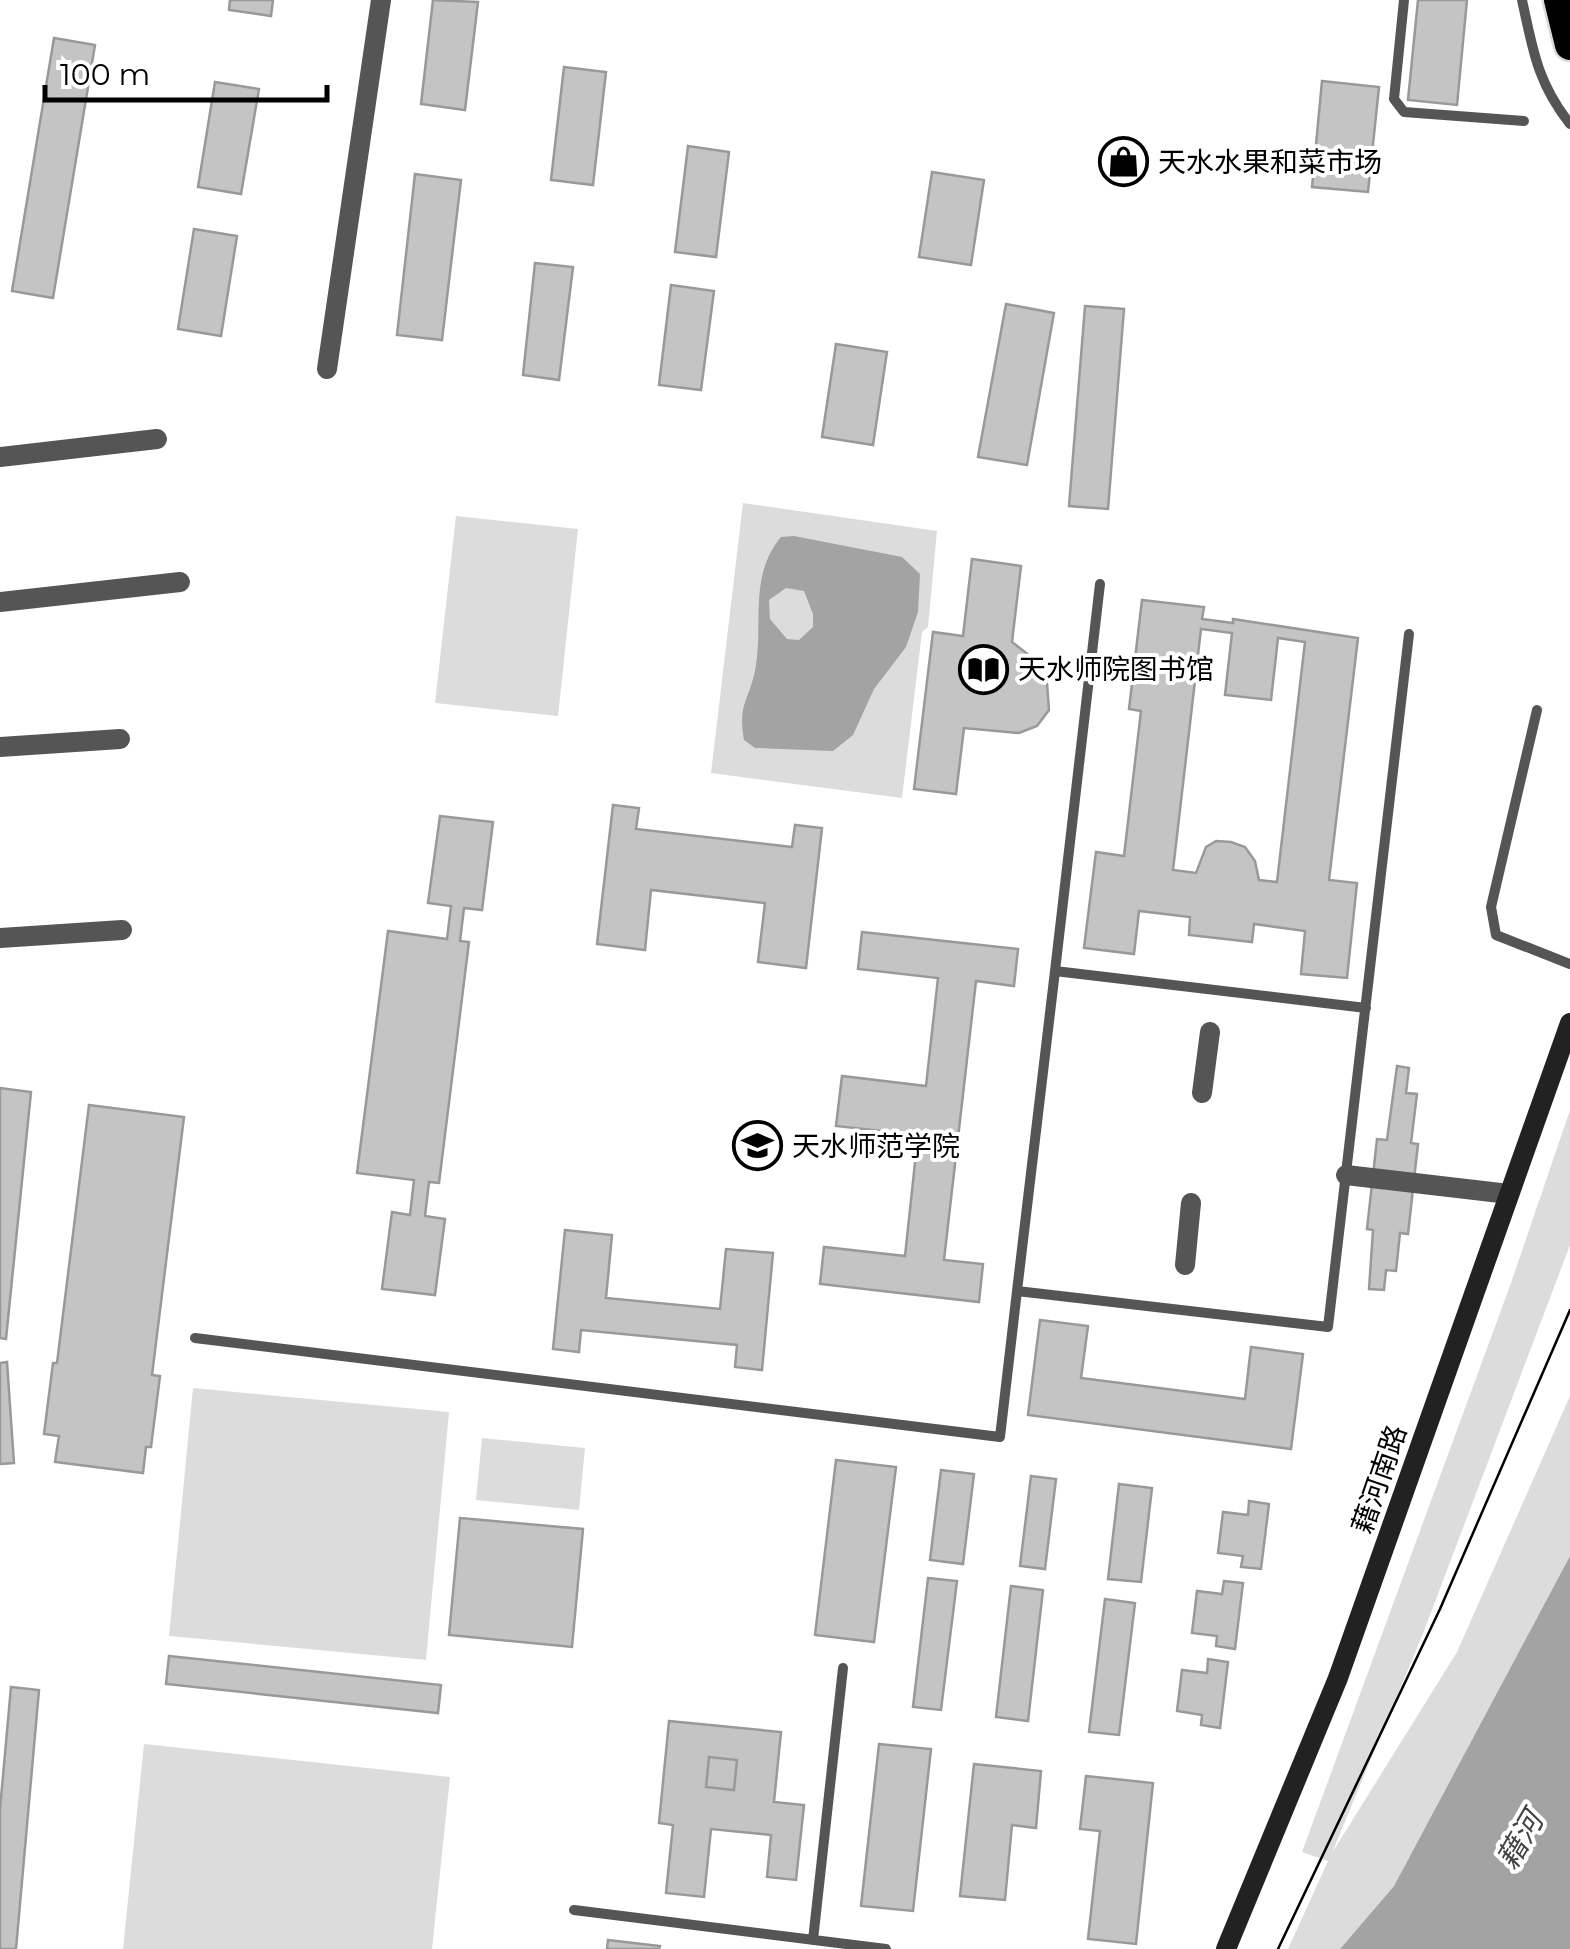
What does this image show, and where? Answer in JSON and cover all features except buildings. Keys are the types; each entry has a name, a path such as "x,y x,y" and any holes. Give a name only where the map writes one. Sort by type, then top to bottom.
{"highway":[{"path":"1559,0 1570,45"}],"main road":[{"name":"藉河南路","path":"1226,1949 1338,1678 1570,1022"}],"street":[{"path":"327,369 381,0"},
{"path":"0,457 157,439"},
{"path":"0,602 180,582"},
{"path":"0,747 120,739"},
{"path":"0,938 122,930"},
{"path":"1202,1093 1210,1032"},
{"path":"1346,1175 1509,1194"},
{"path":"1185,1265 1190,1203"}],"lane":[{"path":"1404,0 1394,99 1404,112 1524,121"},
{"path":"1522,0 1546,91 1570,124"},
{"path":"195,1338 1000,1437 1100,584"},
{"path":"1018,1291 1328,1327 1409,634"},
{"path":"1537,710 1491,907 1496,936 1570,964"},
{"path":"1055,971 1366,1008"},
{"path":"813,1940 844,1668"},
{"path":"574,1910 886,1949"}],"shaded area":[{"path":"743,503 937,531 928,627 922,632 902,798 711,773"},
{"path":"456,516 578,529 558,716 435,703"},
{"path":"1570,1110 1570,1245 1424,1631 1332,1853 1457,1652 1570,1396 1570,1556 1394,1886 1340,1949 1288,1949 1328,1861 1302,1852 1511,1283"},
{"path":"193,1388 449,1412 426,1660 169,1636"},
{"path":"482,1438 585,1448 579,1510 476,1500"},
{"path":"144,1744 450,1777 432,1949 123,1949"}],"water":[{"path":"794,536 902,557 920,574 918,612 906,647 874,689 853,735 833,751 755,748 744,740 742,717 756,665 761,583 771,552 781,537","holes":["786,588 804,591 813,614 813,627 799,640 787,639 770,619 769,600"]},
{"name":"藉河","path":"1570,1556 1570,1949 1340,1949 1394,1886"}],"tram line":[{"path":"1278,1949 1440,1609 1570,1310"}],"place":[{"name":"天水水果和菜市场","path":"1123,162"},
{"name":"天水师院图书馆","path":"983,669"},
{"name":"天水师范学院","path":"757,1146"}]}
